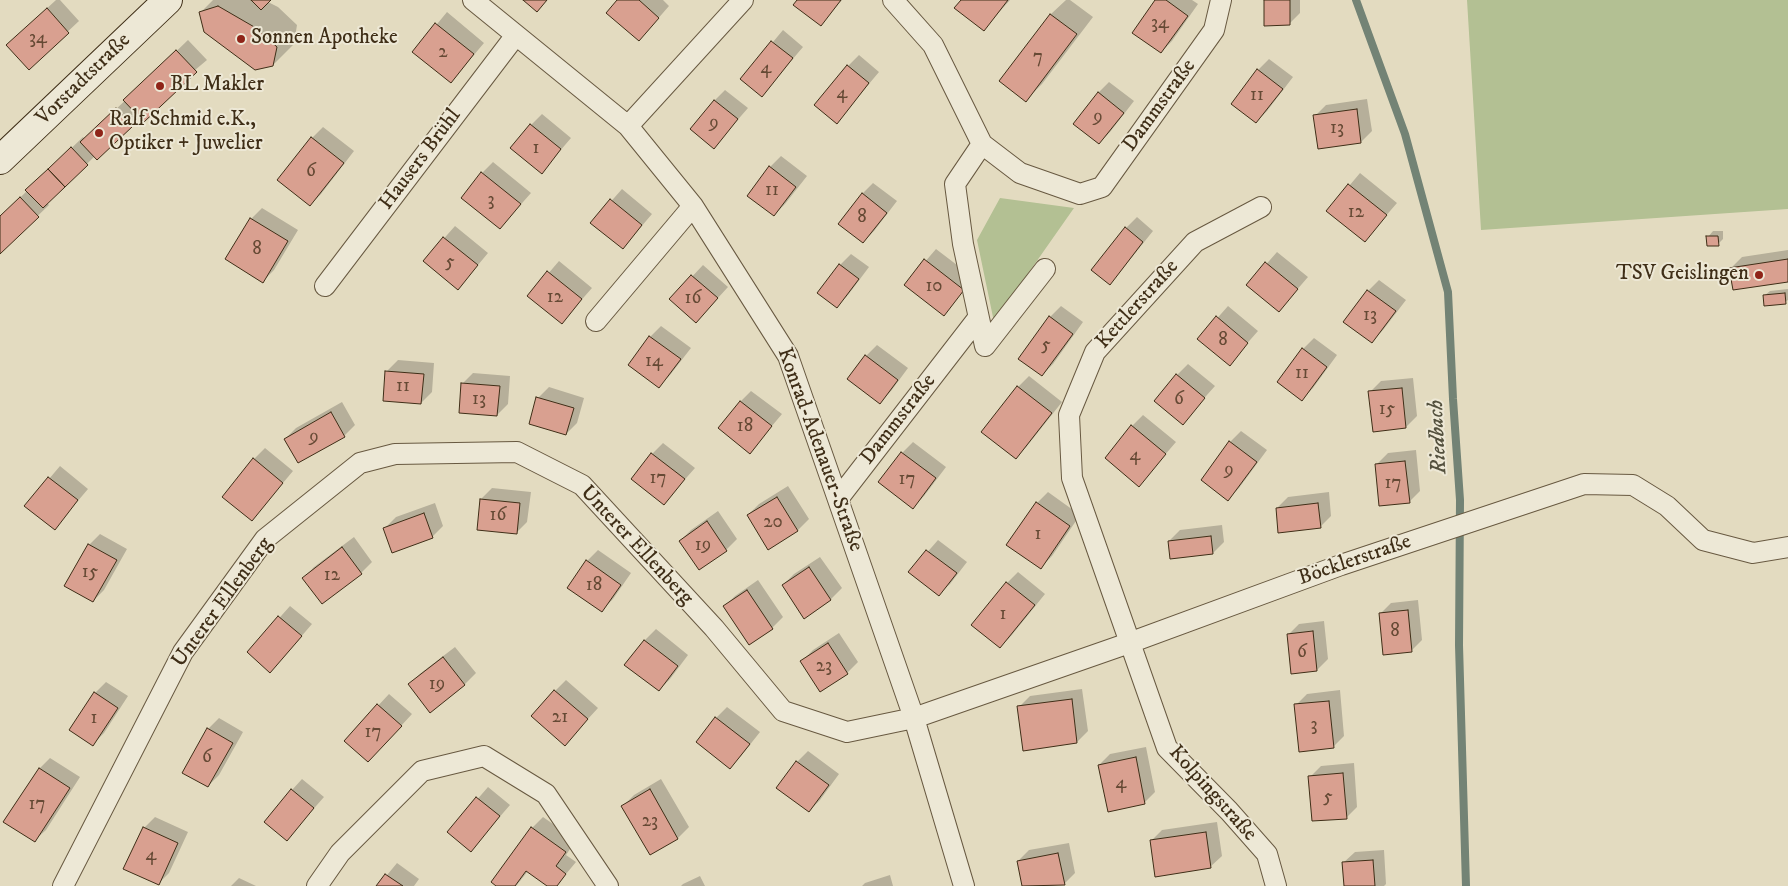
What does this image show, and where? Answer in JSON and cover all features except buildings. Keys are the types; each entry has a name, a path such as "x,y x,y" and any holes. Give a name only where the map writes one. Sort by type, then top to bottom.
{"main road":[{"name":"Vorstadtstraße","path":"0,160 168,0"}],"street":[{"name":"Konrad-Adenauer-Straße","path":"473,0 628,126 693,206 788,356 914,718 964,886"},
{"path":"628,126 743,0"},
{"path":"893,0 933,45 982,144 955,184 963,244 985,346 1045,269"},
{"name":"Dammstraße","path":"982,144 1020,173 1080,194 1102,187 1214,30 1221,0"},
{"name":"Hausers Brühl","path":"326,286 516,35"},
{"path":"596,321 693,206"},
{"name":"Kettlerstraße","path":"1130,643 1072,478 1069,414 1095,352 1195,242 1261,207"},
{"name":"Dammstraße","path":"838,499 978,318"},
{"name":"Unterer Ellenberg","path":"63,886 183,652 266,539 360,463 396,454 517,452 574,480 582,485 714,628 783,711 847,732 914,718"},
{"name":"Böcklerstraße","path":"914,718 1130,643 1341,565 1584,484 1633,485 1667,506 1702,540 1753,553 1788,547"},
{"name":"Kolpingstraße","path":"1130,643 1167,748 1229,812 1266,854 1276,886"},
{"path":"317,886 340,854 422,771 484,756 546,794 608,886"}],"green space":[{"path":"1467,0 1788,0 1788,209 1481,230"},
{"path":"1000,198 1074,208 994,322 977,240"}],"waterway":[{"name":"Riedbach","path":"1356,0 1405,134 1448,292 1460,500 1459,645 1466,886"}],"place":[{"name":"Sonnen Apotheke","path":"241,39"},
{"name":"BL Makler","path":"160,86"},
{"name":"Ralf Schmid e.K., Optiker + Juwelier","path":"99,133"},
{"name":"TSV Geislingen","path":"1759,275"}]}
